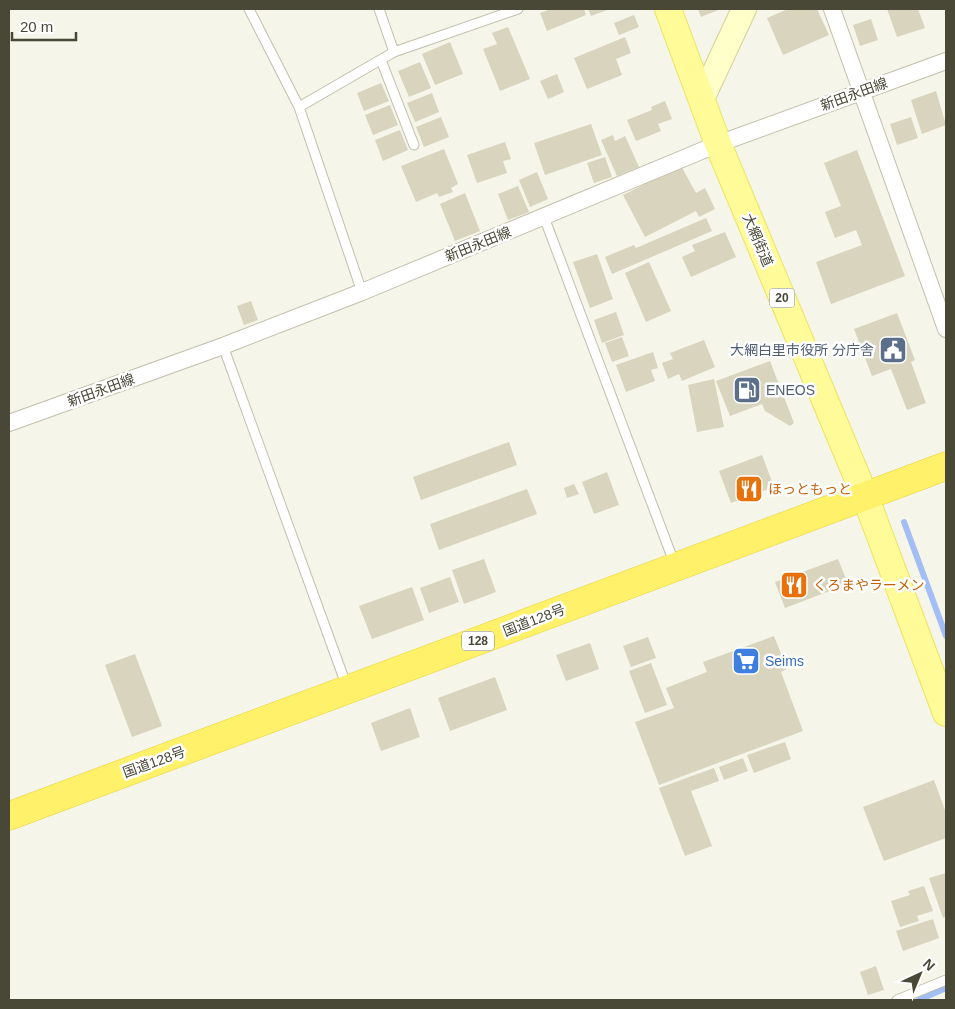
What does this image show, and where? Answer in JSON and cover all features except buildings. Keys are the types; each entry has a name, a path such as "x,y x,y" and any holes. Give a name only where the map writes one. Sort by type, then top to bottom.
{"highway":[{"name":"国道128号","path":"9,816 946,466"}],"main road":[{"name":"大網街道","path":"668,9 718,144 865,496 946,713"}],"street":[{"path":"702,99 744,9"},
{"path":"832,9 946,329"},
{"name":"新田永田線","path":"9,423 223,346 362,292 718,144 946,61"}],"lane":[{"path":"249,9 299,107 362,292"},
{"path":"379,9 394,52"},
{"path":"299,107 394,52 518,9"},
{"path":"381,60 414,144"},
{"path":"544,217 676,567"},
{"path":"223,346 348,690"},
{"path":"897,1000 946,980"}],"waterway":[{"path":"904,522 946,636"},
{"path":"919,1000 946,988"}],"place":[{"name":"大網白里市役所 分庁舎","path":"893,350"},
{"name":"ENEOS","path":"747,390"},
{"name":"ほっともっと","path":"749,489"},
{"name":"くろまやラーメン","path":"794,585"},
{"name":"Seims","path":"746,661"}]}
